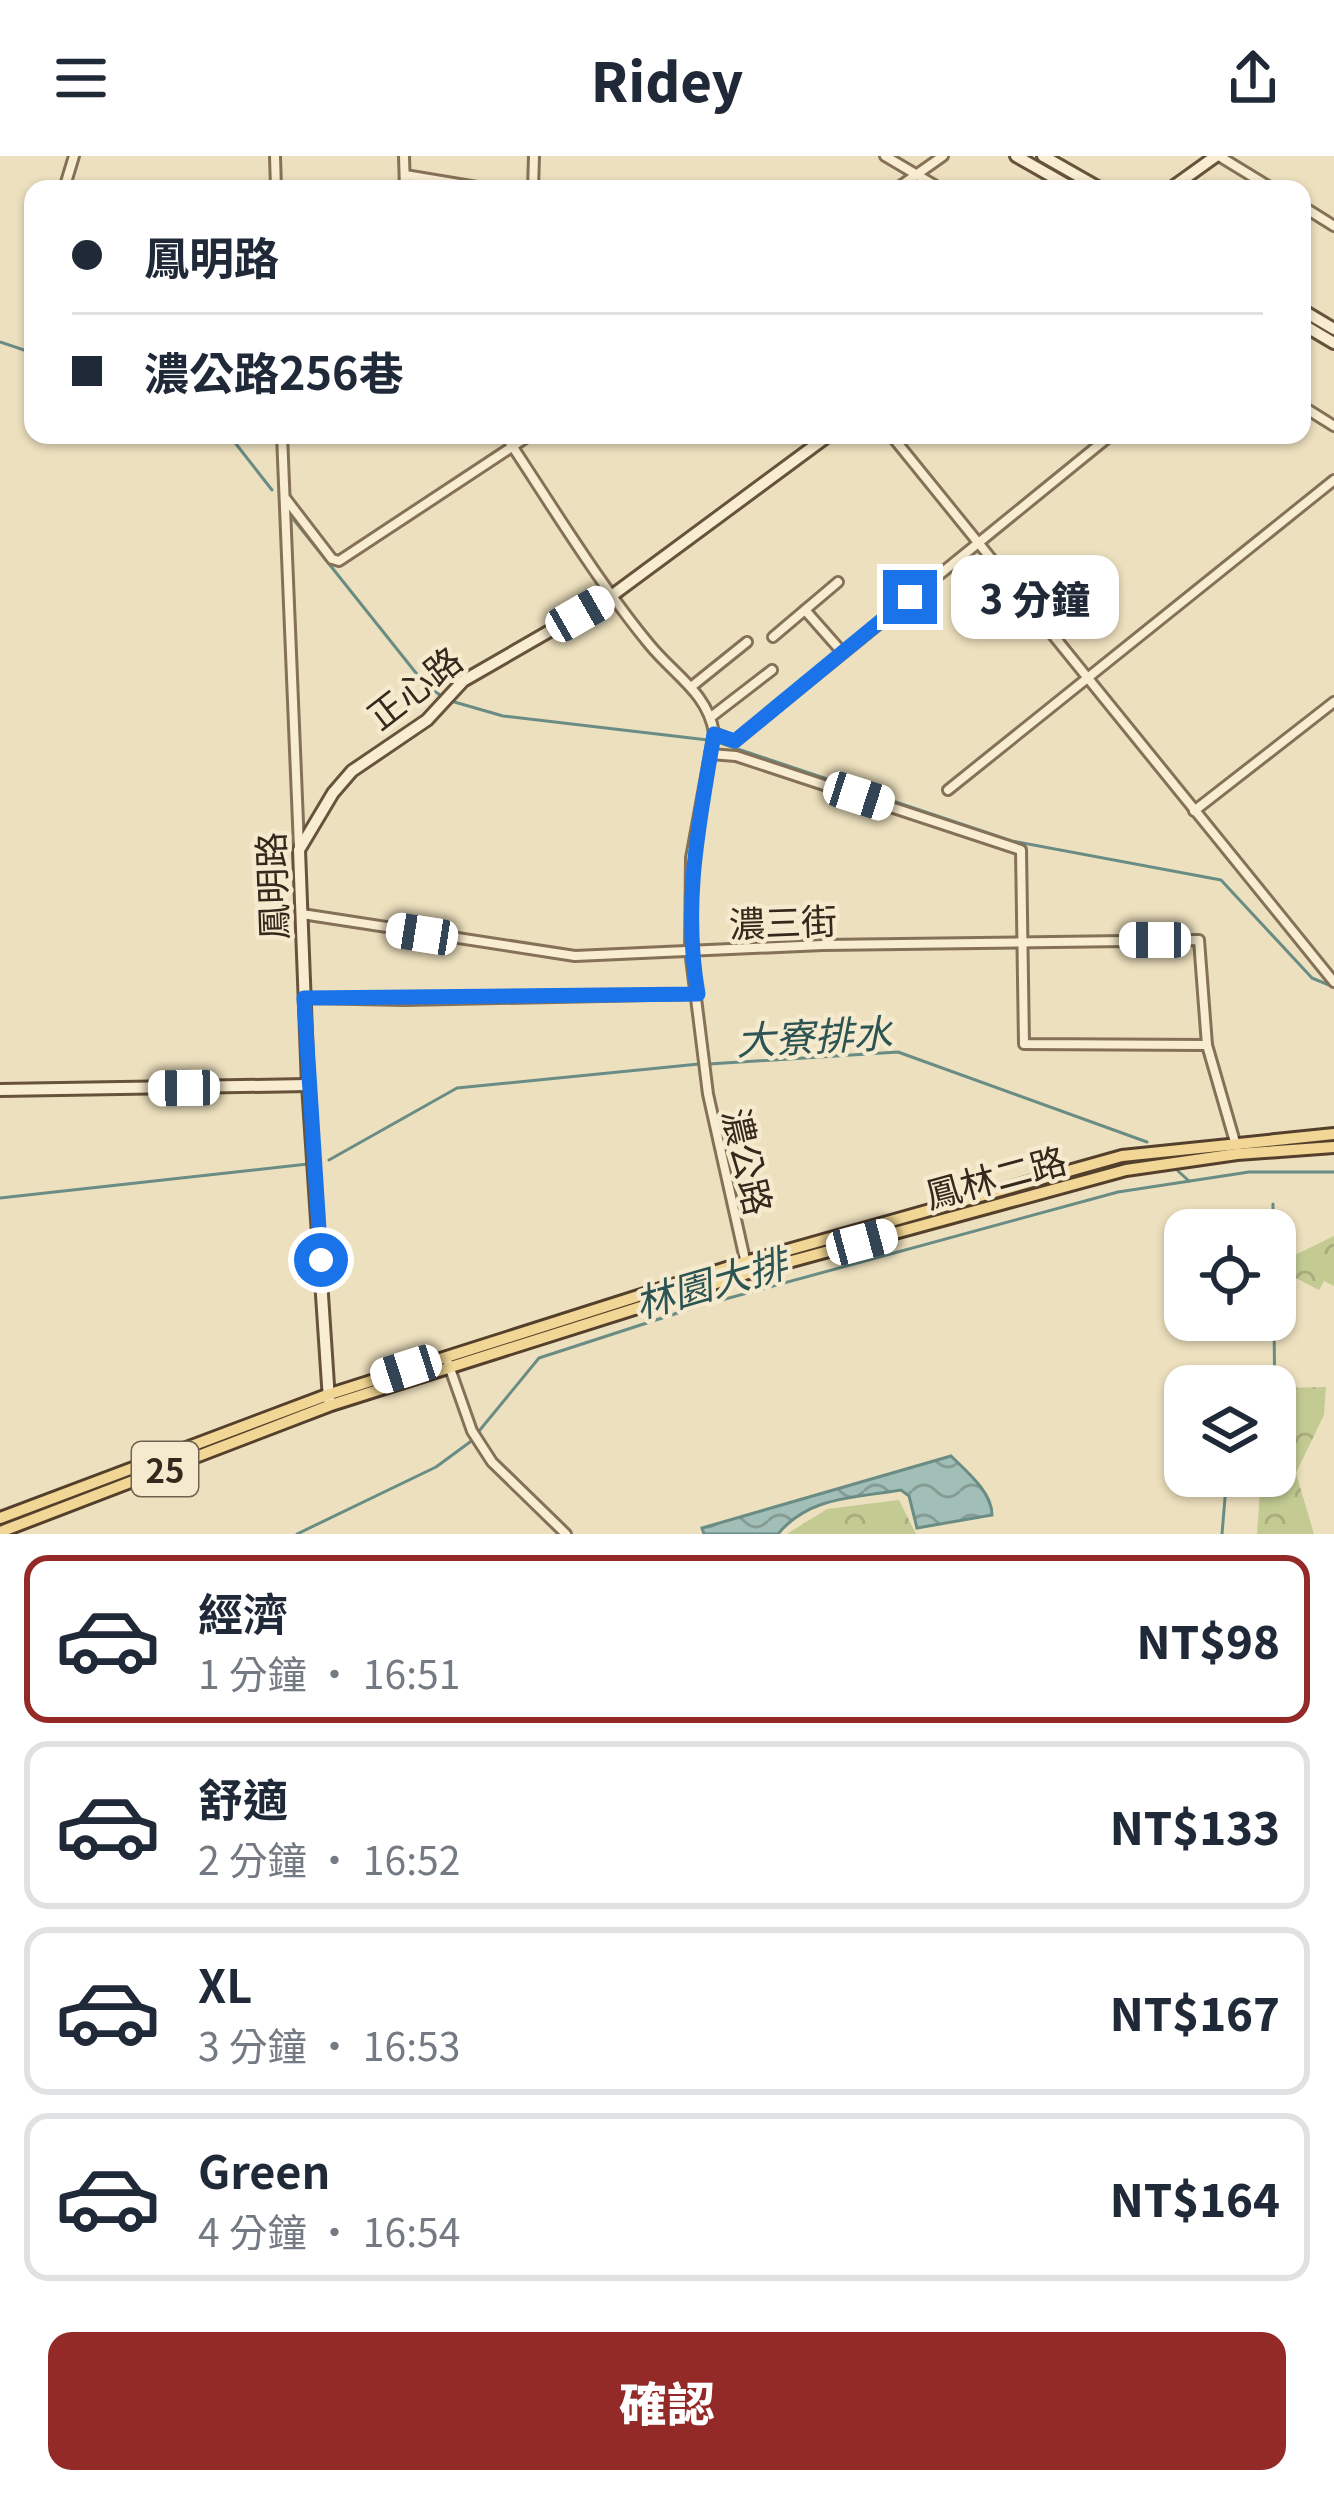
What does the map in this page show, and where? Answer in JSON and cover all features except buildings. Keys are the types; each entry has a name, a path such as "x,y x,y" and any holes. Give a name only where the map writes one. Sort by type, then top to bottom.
{"main road":[{"name":"鳳林二路","path":"0,1518 329,1400 1122,1156 1334,1134"},
{"name":"鳳林二路","path":"747,1268 1126,1170 1237,1154 1334,1147"},
{"name":"鳳林二路","path":"0,1532 329,1400"}],"street":[{"path":"404,156 405,180"},
{"path":"885,156 926,180"},
{"path":"910,180 944,156"},
{"path":"1016,156 1058,180"},
{"path":"1043,156 1085,180"},
{"path":"1183,180 1217,156 1258,180"},
{"path":"405,175 435,180"},
{"name":"鳳明路","path":"282,444 308,1085 329,1400"},
{"path":"285,498 332,559 339,561 516,444"},
{"name":"正心路","path":"299,850 352,771 406,736 481,669 614,594 817,444"},
{"path":"898,444 1334,982"},
{"path":"712,742 735,741 1100,444"},
{"name":"濃公路","path":"513,446 650,645 691,686 711,717 712,742 692,859 690,950 704,1072 747,1268"},
{"path":"948,790 1334,480"},
{"path":"773,637 838,582"},
{"path":"805,610 842,652"},
{"path":"691,686 747,642"},
{"path":"711,717 772,670"},
{"path":"1194,812 1334,703"},
{"path":"712,742 736,756 1021,850 1024,1044 1207,1045 1235,1142"},
{"name":"濃三街","path":"301,914 552,954 1199,940 1207,1045"},
{"path":"304,998 698,994"},
{"path":"0,1090 308,1085"},
{"path":"447,1362 482,1447 501,1473 566,1534"}],"green space":[{"path":"1334,1236 1334,1286 1324,1281 1319,1290 1296,1278 1296,1255"},
{"path":"1326,1387 1324,1415 1296,1473 1296,1388"},
{"path":"1296,1473 1314,1534 1257,1534 1260,1497 1296,1497"},
{"path":"899,1500 916,1534 787,1534 827,1509"}],"water":[{"path":"951,1456 983,1490 992,1515 917,1528 909,1496 901,1490 818,1505 778,1534 704,1534 702,1528"}],"waterway":[{"path":"0,342 24,350"},
{"path":"236,444 272,490"},
{"path":"294,520 420,678 442,697"},
{"path":"451,701 503,716 708,740"},
{"path":"717,742 1012,841 1221,880 1312,978 1334,987"},
{"name":"大寮排水","path":"709,1064 898,1052 1147,1142"},
{"name":"大寮排水","path":"329,1160 457,1088 699,1064"},
{"path":"0,1198 308,1164"},
{"path":"1178,1171 1189,1181"},
{"name":"林園大排","path":"297,1534 436,1467 470,1442 539,1358 696,1307 1118,1192 1249,1172 1334,1172"},
{"path":"1273,1204 1273,1209"},
{"path":"1274,1341 1274,1365"},
{"path":"1222,1534 1225,1497"}],"route":[{"path":"321,1260 304,998 698,994 690,950 692,859 714,734 735,741 910,597"}]}
